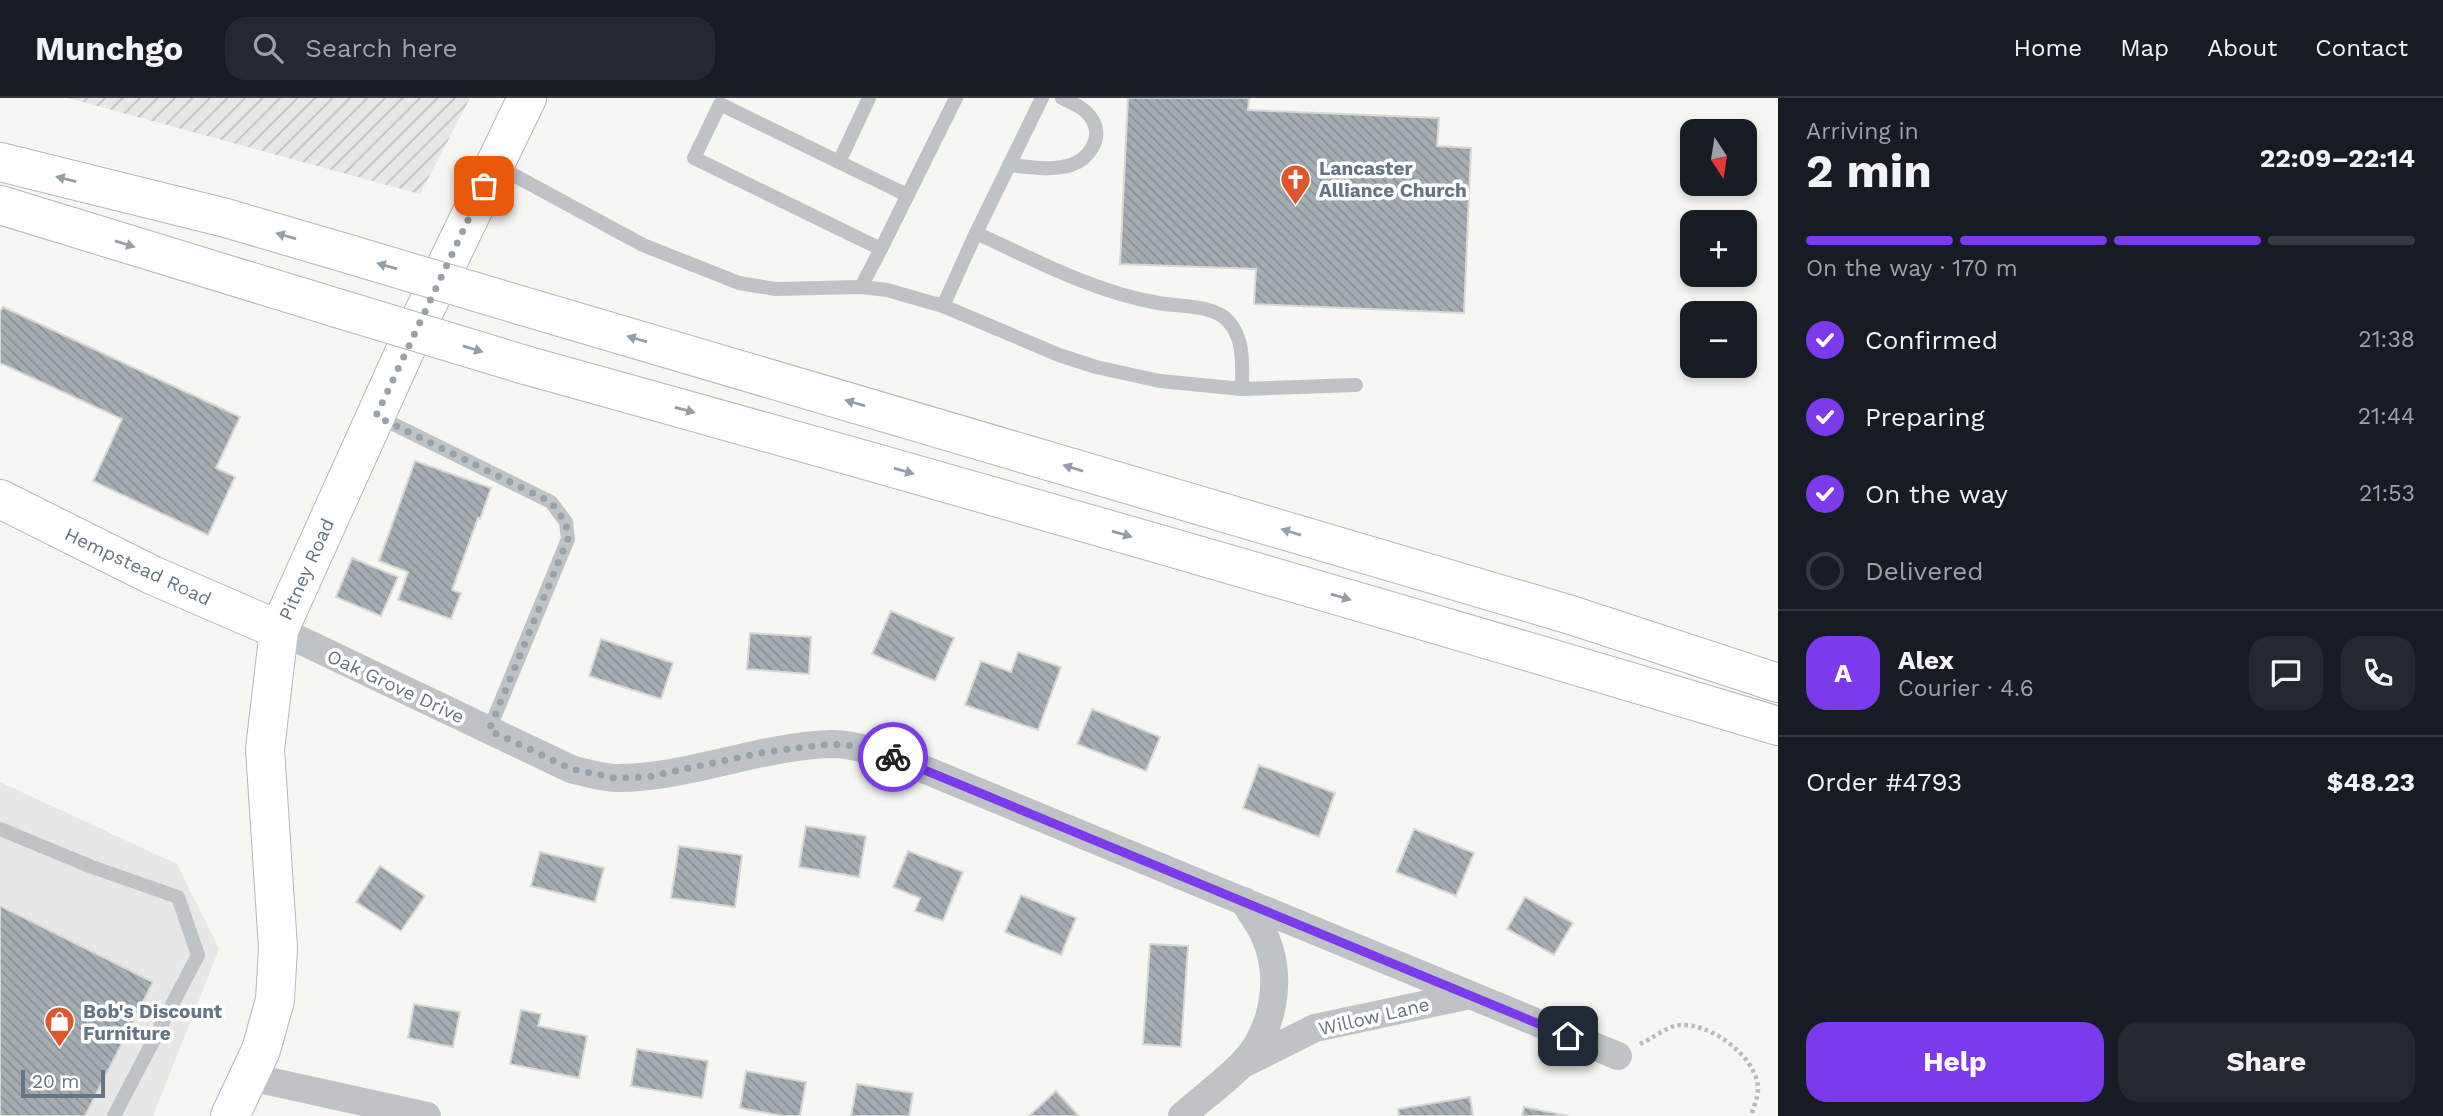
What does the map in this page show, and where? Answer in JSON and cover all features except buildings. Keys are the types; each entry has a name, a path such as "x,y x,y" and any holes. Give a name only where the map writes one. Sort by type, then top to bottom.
{"main road":[{"name":"Pitney Road","path":"230,1116 261,1050 275,1000 278,948 265,749 278,630 527,98"},
{"path":"0,162 226,218 1570,615 1778,683"},
{"path":"0,207 524,365 952,485 1778,726"},
{"name":"Hempstead Road","path":"0,499 152,575 278,630"},
{"path":"1336,546 1778,654"}],"street":[{"name":"Oak Grove Drive","path":"278,630 571,769 615,778 647,777 765,752 831,744 857,746 899,759 1618,1056"},
{"name":"Willow Lane","path":"1242,1064 1263,1033 1275,996 1274,971 1266,939 1244,901"},
{"name":"Willow Lane","path":"1182,1116 1242,1064 1315,1028 1470,995"},
{"path":"250,1077 427,1116"}],"lane":[{"path":"839,162 869,98"},
{"path":"861,287 956,98"},
{"path":"943,306 1042,98"},
{"path":"1010,165 1061,168 1085,158 1092,149 1096,139 1093,121 1078,106 1062,98"},
{"path":"881,249 694,158 720,104 908,195"},
{"path":"494,164 643,245 739,283 776,289 861,287 887,290 943,306 1059,355 1096,367 1160,381 1242,389 1356,385"},
{"path":"976,233 1115,294 1222,315 1230,322 1241,346 1242,389"},
{"path":"376,416 551,502 566,523 568,539 489,730"},
{"path":"0,830 92,867 178,897 198,955 114,1116"}],"path":[{"path":"1618,1056 1676,1026 1703,1029 1738,1048 1752,1068 1758,1088 1751,1116"}],"shaded area":[{"path":"68,98 470,98 420,194"},
{"path":"0,782 177,864 219,949 153,1116 0,1116"}],"way so far":[{"path":"484,186 376,416 551,502 566,523 568,539 560,561 489,730 571,769 615,778 647,777 765,752 831,744 857,746 893,757"}],"place":[{"name":"Lancaster Alliance Church","path":"1296,206"},
{"name":"Bob's Discount Furniture","path":"60,1049"}],"route":[{"path":"893,757 1568,1036"}]}
